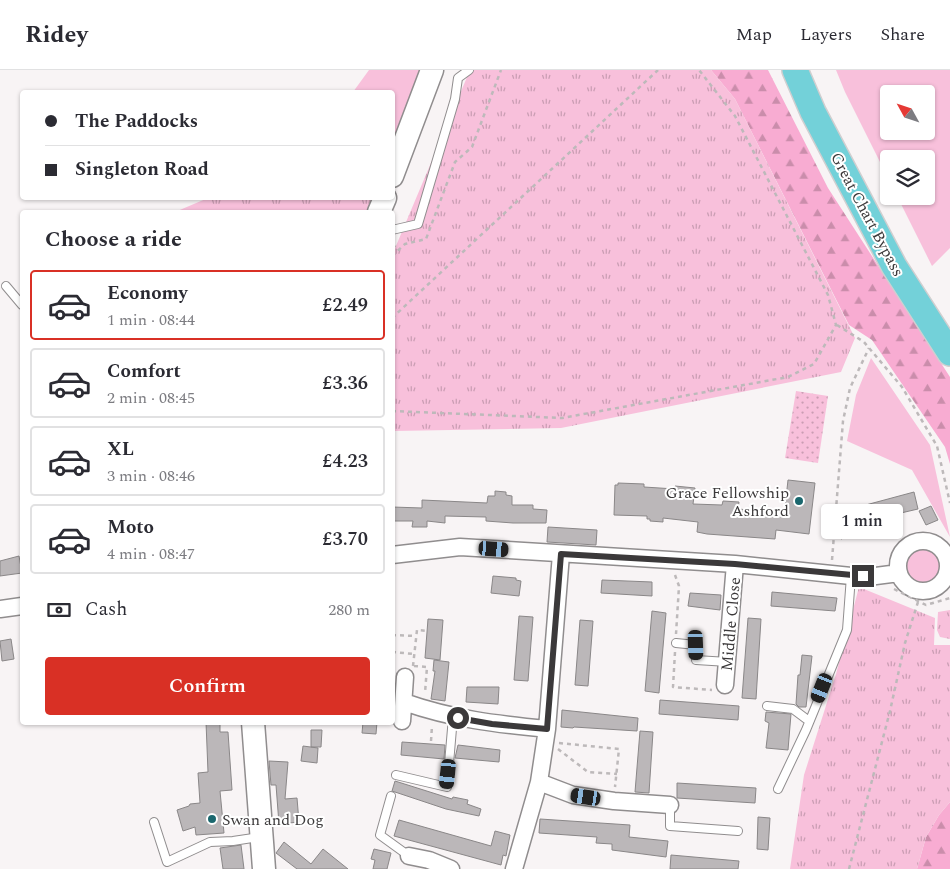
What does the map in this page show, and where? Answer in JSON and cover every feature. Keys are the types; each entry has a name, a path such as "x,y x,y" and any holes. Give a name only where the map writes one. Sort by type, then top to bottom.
{"main road":[{"name":"Great Chart Bypass","path":"795,70 813,112 894,266 950,353"}],"street":[{"path":"395,168 432,70"},
{"path":"395,555 460,547 735,564 851,576 868,577 899,573"},
{"path":"514,869 550,738 561,554"},
{"name":"Middle Close","path":"725,685 735,564"},
{"path":"0,609 20,606"},
{"path":"402,721 409,671"},
{"path":"404,702 453,717 550,738"},
{"path":"253,725 264,869"},
{"path":"539,782 572,795 614,801 651,812 670,806"},
{"path":"409,856 428,865 451,869"}],"lane":[{"path":"395,229 418,224 455,99 458,78 469,70"},
{"path":"6,286 20,303"},
{"path":"778,789 847,630 851,576"},
{"path":"676,644 696,645 696,660 728,662"},
{"path":"767,706 793,709 809,721"},
{"path":"396,775 447,787 453,717"},
{"path":"390,796 380,835 409,856"},
{"path":"670,806 670,826 738,831"},
{"path":"154,822 167,862 210,842 261,837"}],"path":[{"path":"395,253 405,244 426,239 455,162 472,147 501,70"},
{"path":"395,315 658,70"},
{"path":"699,70 735,116 828,295 836,325 864,342 902,387 937,446 950,503"},
{"path":"395,246 400,249"},
{"path":"395,411 562,418 788,377 814,364 836,325"},
{"path":"830,574 844,421 850,388 869,348"},
{"path":"868,577 886,582 894,589 926,605 950,598"},
{"path":"850,869 890,711 905,643 918,602"},
{"path":"424,709 427,667 409,671 414,654 416,630 429,631"},
{"path":"395,635 416,636"},
{"path":"395,652 414,654"},
{"path":"550,738 619,749 614,801"},
{"path":"550,738 558,749 588,772 617,774"}],"green space":[{"path":"369,70 423,70 395,151 395,90 354,90"},
{"path":"470,70 711,70 735,99 855,338 841,372 561,428 395,431 395,248"},
{"path":"711,70 768,70 828,188 950,377 950,464 945,447 872,340 849,325 735,99"},
{"path":"836,70 950,70 950,248 932,266 902,205 935,205 935,150 880,150 880,162"},
{"path":"203,200 376,200 372,210 180,210"},
{"path":"871,358 930,445 950,537 912,470 847,441 856,395"},
{"path":"796,391 828,396 818,463 785,458"},
{"path":"923,546 936,552 942,565 936,578 923,584 910,578 904,565 910,552"},
{"path":"859,587 935,618 934,645 950,645 950,802 939,815 926,837 917,869 790,869 804,775 836,674"},
{"path":"950,610 950,639 940,637 937,630 938,612"},
{"path":"950,802 950,869 917,869 926,837 939,815"}],"building":[{"path":"788,480 815,483 809,534 776,530 775,539 707,534 697,532 698,522 663,518 663,522 650,521 650,519 647,519 647,516 614,515 615,485 618,485 618,483 644,484 644,487 675,489 675,486 695,488 693,504 722,505 723,501 739,502 738,509 749,510 749,513 784,516"},
{"path":"495,491 506,492 506,495 512,496 512,505 533,505 533,509 547,510 546,523 513,523 486,521 486,517 445,516 445,523 427,521 427,527 412,527 413,521 395,521 395,507 422,508 422,500 487,503 488,496 495,496"},
{"path":"914,492 918,509 888,516 888,518 880,520 881,523 860,528 861,530 852,532 853,535 841,539 836,520 864,513 862,506"},
{"path":"931,506 938,520 926,525 919,511"},
{"path":"548,527 597,530 596,545 547,542"},
{"path":"19,556 20,573 0,576 0,561"},
{"path":"493,576 516,578 516,580 521,581 519,596 491,593"},
{"path":"602,580 652,582 652,596 601,593"},
{"path":"772,592 837,598 835,611 771,606"},
{"path":"690,593 721,595 720,610 688,606"},
{"path":"652,611 666,613 659,693 645,691"},
{"path":"519,616 533,617 528,681 514,680"},
{"path":"748,618 761,619 756,699 742,698"},
{"path":"428,619 443,620 440,660 425,658"},
{"path":"580,620 593,621 588,686 575,685"},
{"path":"11,639 14,659 2,661 0,641"},
{"path":"802,655 812,656 806,707 799,707 796,704 798,675 800,675"},
{"path":"434,660 449,662 445,701 431,699 435,671 433,671"},
{"path":"467,687 499,687 498,704 466,702"},
{"path":"660,700 739,706 738,720 659,714"},
{"path":"562,710 638,718 637,731 561,727"},
{"path":"766,712 791,714 788,750 766,748 769,723 765,721"},
{"path":"206,725 220,725 220,732 228,732 232,790 220,791 224,833 196,835 195,827 183,831 177,810 190,804 200,803 198,773 208,772"},
{"path":"363,725 377,725 376,734 362,733"},
{"path":"311,730 322,730 321,747 311,747"},
{"path":"640,731 653,732 649,793 635,792"},
{"path":"402,742 445,745 444,759 401,755"},
{"path":"458,745 500,750 499,762 455,758"},
{"path":"303,746 318,748 317,763 301,761"},
{"path":"269,761 288,762 285,799 297,798 299,822 279,824 276,785 271,785"},
{"path":"395,781 452,799 453,797 468,800 467,804 481,809 479,816 446,809 392,791"},
{"path":"677,783 756,788 755,803 677,798"},
{"path":"758,817 770,818 768,850 757,849"},
{"path":"540,819 630,825 629,837 668,841 666,857 612,850 612,844 596,843 597,837 539,833"},
{"path":"399,820 491,846 495,831 510,835 506,856 503,855 501,865 394,836"},
{"path":"284,842 311,864 323,849 348,869 297,869 276,853"},
{"path":"241,845 244,869 223,869 220,848"},
{"path":"374,849 391,853 387,869 373,869 375,860 371,859"},
{"path":"671,855 739,861 738,869 670,869"}],"place":[{"name":"Grace Fellowship Ashford","path":"799,501"},
{"name":"Swan and Dog","path":"212,819"}],"route":[{"path":"458,718 492,724 547,729 561,554 735,564 863,576"}]}
